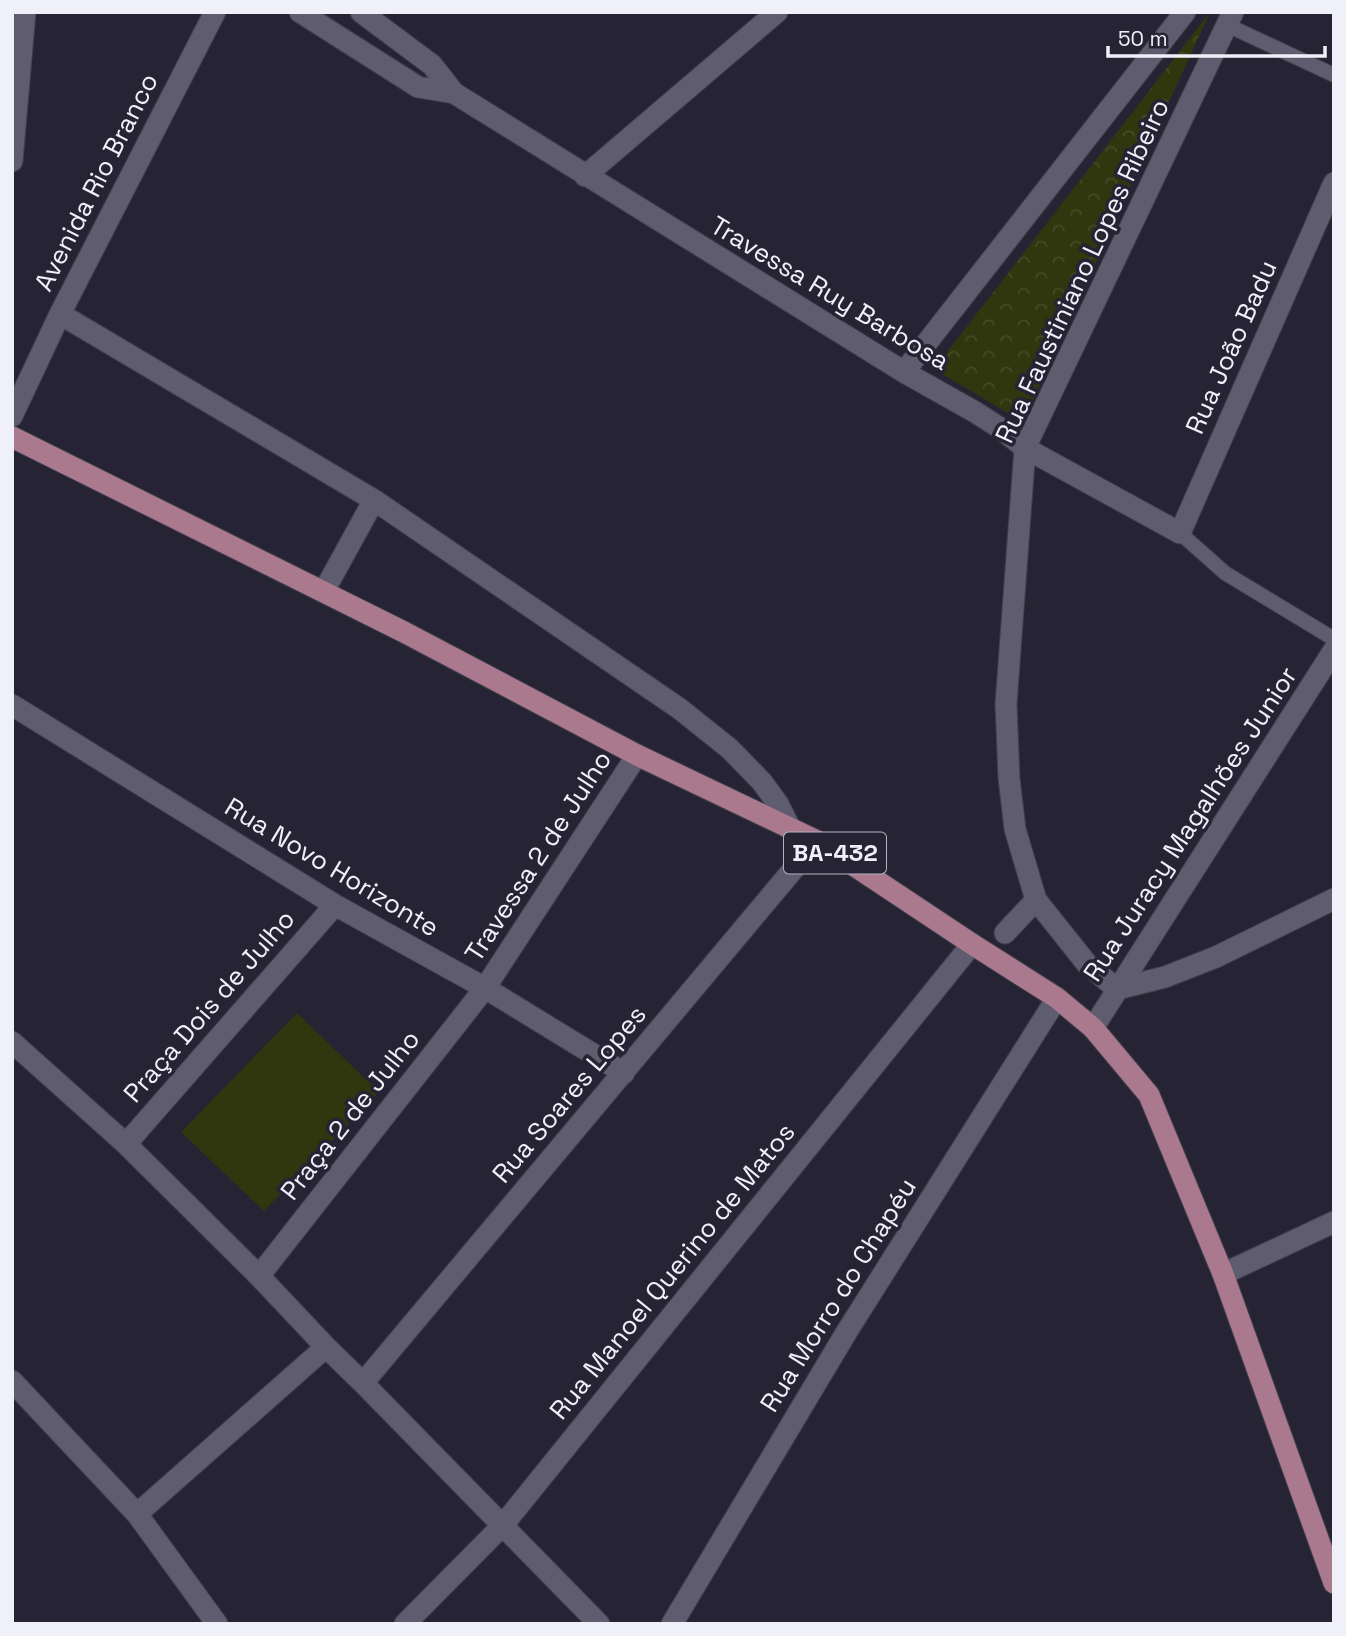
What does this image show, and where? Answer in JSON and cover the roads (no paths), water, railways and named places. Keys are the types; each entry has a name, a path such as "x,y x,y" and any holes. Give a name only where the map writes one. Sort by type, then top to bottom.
{"main road":[{"name":"BA-432","path":"12,437 324,592 637,755 817,841 1057,998 1093,1028 1149,1095 1223,1274 1334,1583"}],"street":[{"path":"12,162 25,12"},
{"name":"Avenida Rio Branco","path":"12,416 60,314 215,12"},
{"name":"Travessa Ruy Barbosa","path":"300,12 418,87 454,93"},
{"name":"Travessa Ruy Barbosa","path":"361,12 432,65 454,93 904,372 975,412 1000,428 1024,449 1180,533"},
{"path":"585,176 777,12"},
{"path":"904,372 1185,12"},
{"name":"Rua Faustiniano Lopes Ribeiro","path":"1117,989 1087,964 1036,900 1015,829 1009,778 1006,704 1024,449 1230,19"},
{"name":"Rua João Badu","path":"1180,533 1334,183"},
{"path":"60,314 374,500 680,709 730,749 762,782 778,804 789,827"},
{"path":"324,592 374,500"},
{"name":"Rua Juracy Magalhões Junior","path":"1093,1028 1328,673 1334,650"},
{"name":"Rua Novo Horizonte","path":"12,705 335,905 485,988 624,1073"},
{"name":"Travessa 2 de Julho","path":"485,988 637,755"},
{"name":"Rua Soares Lopes","path":"363,1383 817,841"},
{"path":"1117,989 1165,977 1216,957 1334,899"},
{"path":"1005,933 1036,900"},
{"name":"Praça Dois de Julho","path":"126,1144 335,905"},
{"name":"Rua Manoel Querino de Matos","path":"405,1624 503,1525 972,944"},
{"name":"Praça 2 de Julho","path":"259,1276 485,988"},
{"name":"Rua Morro do Chapéu","path":"672,1624 846,1333 1057,998"},
{"path":"12,1042 126,1144 599,1624"},
{"path":"1223,1274 1334,1222"},
{"path":"137,1514 326,1348"},
{"path":"12,1381 137,1514 217,1624"}],"lane":[{"path":"1230,19 1334,75"},
{"path":"1180,533 1225,573 1334,639"}]}
